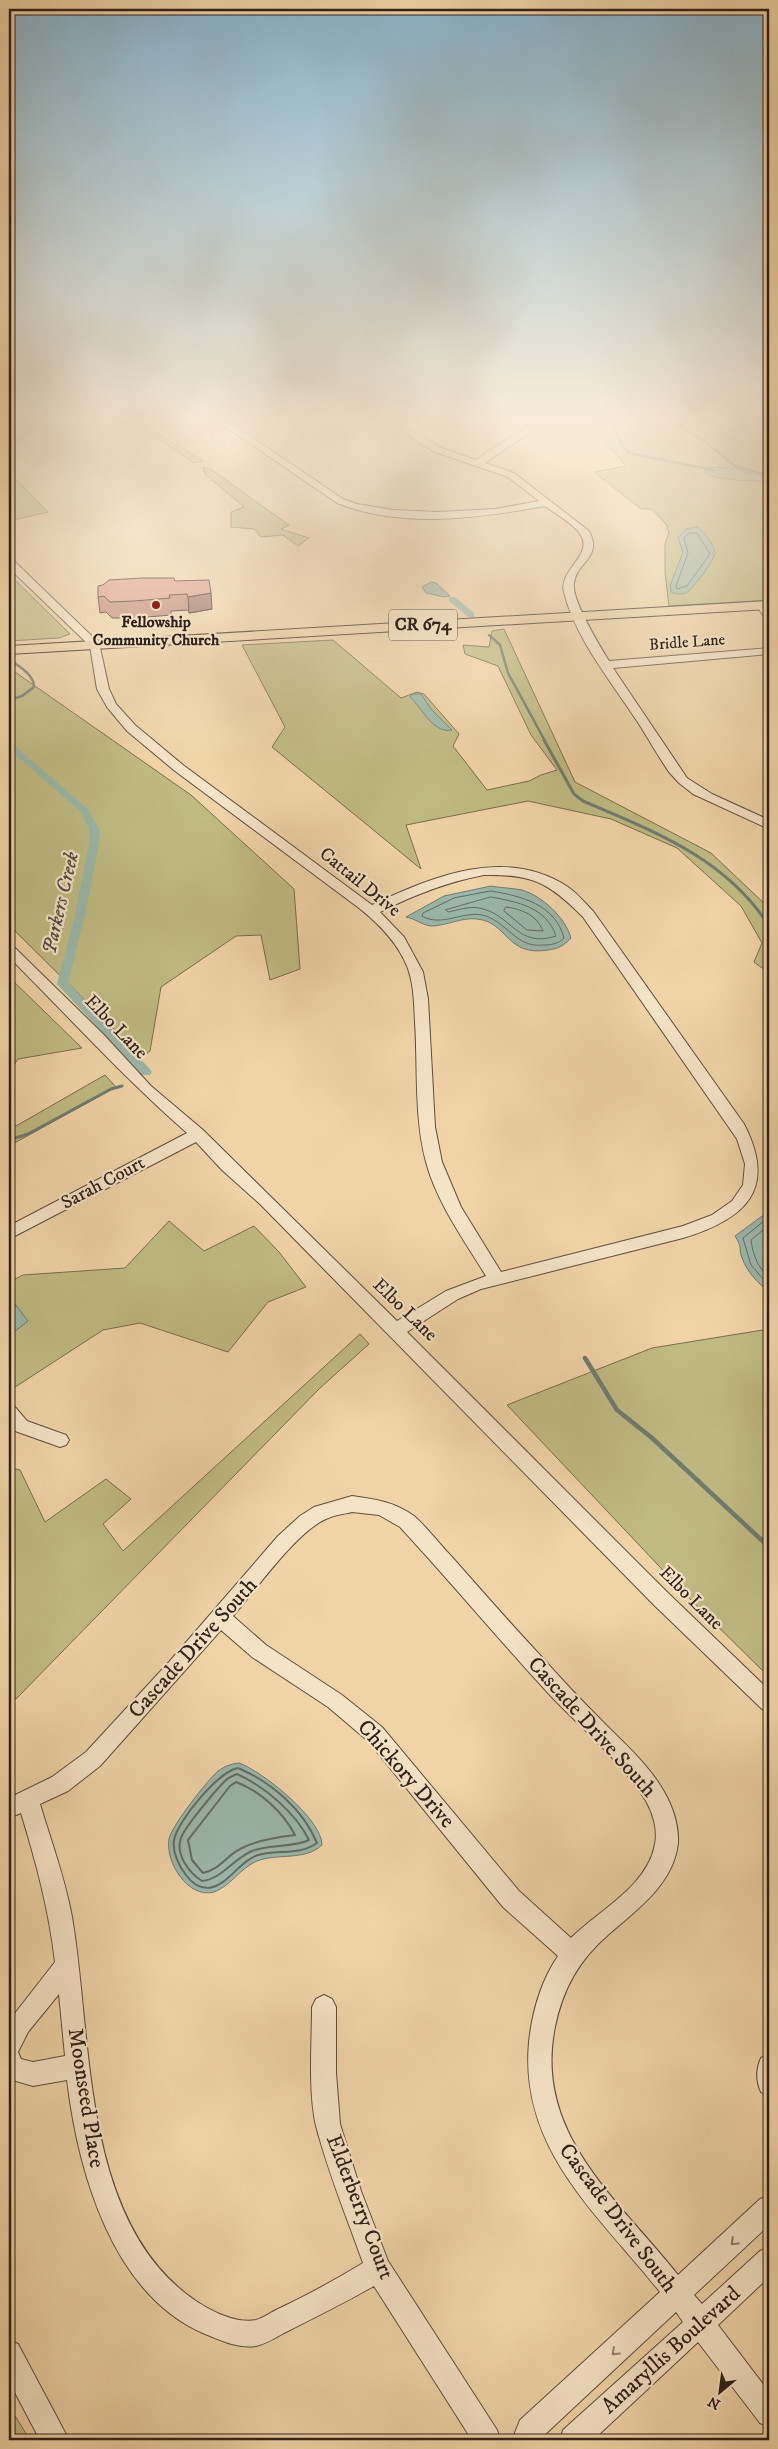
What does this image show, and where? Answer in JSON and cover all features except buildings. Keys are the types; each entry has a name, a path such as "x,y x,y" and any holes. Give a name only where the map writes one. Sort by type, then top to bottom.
{"main road":[{"name":"CR 674","path":"9,650 580,616 766,609"}],"street":[{"path":"584,533 590,542 588,552 573,574 568,590 607,665 686,784 769,825"},
{"path":"9,562 95,645"},
{"name":"Cattail Drive","path":"95,645 101,681 107,697 123,720 135,732 186,773 371,911 398,940 415,968 420,992 428,1126 434,1164 445,1190 497,1279"},
{"name":"Bridle Lane","path":"607,665 769,650"},
{"path":"371,911 436,881 476,870 516,872 541,879 564,890 588,914 730,1116 750,1150 754,1173 746,1194 739,1204 715,1221 683,1232 477,1284 452,1295 396,1330"},
{"name":"Elbo Lane","path":"9,950 98,1037 146,1089 198,1134 396,1330 661,1599 769,1703"},
{"name":"Sarah Court","path":"9,1232 198,1134"},
{"path":"9,1412 21,1426 60,1440"},
{"name":"Cascade Drive South","path":"18,1804 72,1777 93,1759 176,1668 295,1531 321,1512 352,1504 368,1505 383,1508 407,1522 530,1658 624,1757 659,1803 665,1821 667,1839 663,1858 656,1873 645,1888 589,1936 573,1954 556,1981 545,2020 541,2061 544,2104 558,2140 579,2173 700,2324 769,2414"},
{"name":"Chickory Drive","path":"220,1616 259,1651 336,1701 375,1734 511,1899 573,1954"},
{"name":"Moonseed Place","path":"18,1804 54,1884 64,1933 86,2128 98,2175 109,2206 140,2264 154,2283 178,2304 211,2324 255,2333 297,2314 378,2269"},
{"path":"9,2045 20,2024 67,1965"},
{"name":"Elderberry Court","path":"324,2007 324,2074 328,2124 349,2191 378,2269 487,2440"},
{"path":"9,2060 13,2069 34,2074 78,2066"},
{"path":"769,2066 769,2084"},
{"name":"Amaryllis Boulevard","path":"524,2440 530,2430 677,2296 769,2208"},
{"name":"Amaryllis Boulevard","path":"573,2440 769,2260"},
{"path":"9,2353 43,2421 56,2440"}],"shaded area":[{"path":"258,533 294,533 309,538 298,546 283,535 261,537"},
{"path":"669,533 769,533 769,600 669,606 665,573 665,544"},
{"path":"9,574 70,634 59,638 9,641"},
{"path":"504,629 575,782 711,853 769,908 769,973 754,962 762,943 741,906 677,848 611,819 528,801 406,825 421,869 272,747 285,727 242,645 333,640 401,698 417,692 424,694 459,734 453,746 487,790 529,781 557,770 531,735 498,666 465,654 463,645 489,647 492,631"},
{"path":"15,672 191,795 294,889 300,969 270,980 261,935 236,936 161,987 150,1051 142,1057 9,925 9,680"},
{"path":"9,977 82,1048 18,1059 9,1072"},
{"path":"105,1075 116,1087 9,1146 9,1117 16,1126"},
{"path":"169,1221 204,1251 254,1226 279,1252 306,1287 268,1302 228,1352 140,1323 103,1330 9,1391 9,1282 23,1275 125,1268"},
{"path":"769,1329 769,1677 691,1600 507,1405 652,1348"},
{"path":"360,1334 369,1344 319,1389 16,1699 9,1690 9,1467 20,1470 45,1522 106,1479 131,1499 103,1524 123,1551"},
{"path":"9,2406 30,2440 9,2440"}],"water":[{"path":"682,533 704,533 715,552 712,561 703,574 689,591 682,594 671,592 670,586 683,552 678,538"},
{"path":"431,582 436,583 450,596 444,597 426,593 422,587"},
{"path":"412,694 421,694 431,709 452,730 439,728 428,719 410,697"},
{"path":"491,886 522,890 545,902 564,922 571,938 557,948 534,951 524,949 515,944 487,921 471,919 431,926 406,917 444,896"},
{"path":"769,1211 769,1292 750,1273 744,1263 739,1243 735,1236"},
{"path":"9,1296 28,1321 9,1336"},
{"path":"239,1763 262,1776 289,1797 312,1822 319,1834 322,1845 315,1850 300,1855 274,1857 257,1861 220,1889 204,1893 195,1890 180,1877 171,1858 169,1839 183,1814 213,1776 223,1768"}],"waterway":[{"path":"452,599 471,615"},
{"path":"489,635 500,645 508,673 545,741"},
{"name":"Parkers Creek","path":"9,659 28,674 34,687 22,696 9,700"},
{"path":"544,740 574,794 583,801 661,836 710,864 752,902 769,926"},
{"name":"Parkers Creek","path":"9,744 85,811 94,829 95,838 80,915 62,984 146,1072"},
{"name":"Parkers Creek","path":"9,1140 28,1134 111,1089 122,1086"},
{"path":"585,1358 617,1410 652,1438 769,1547"}],"place":[{"name":"Fellowship Community Church","path":"156,605"}]}
